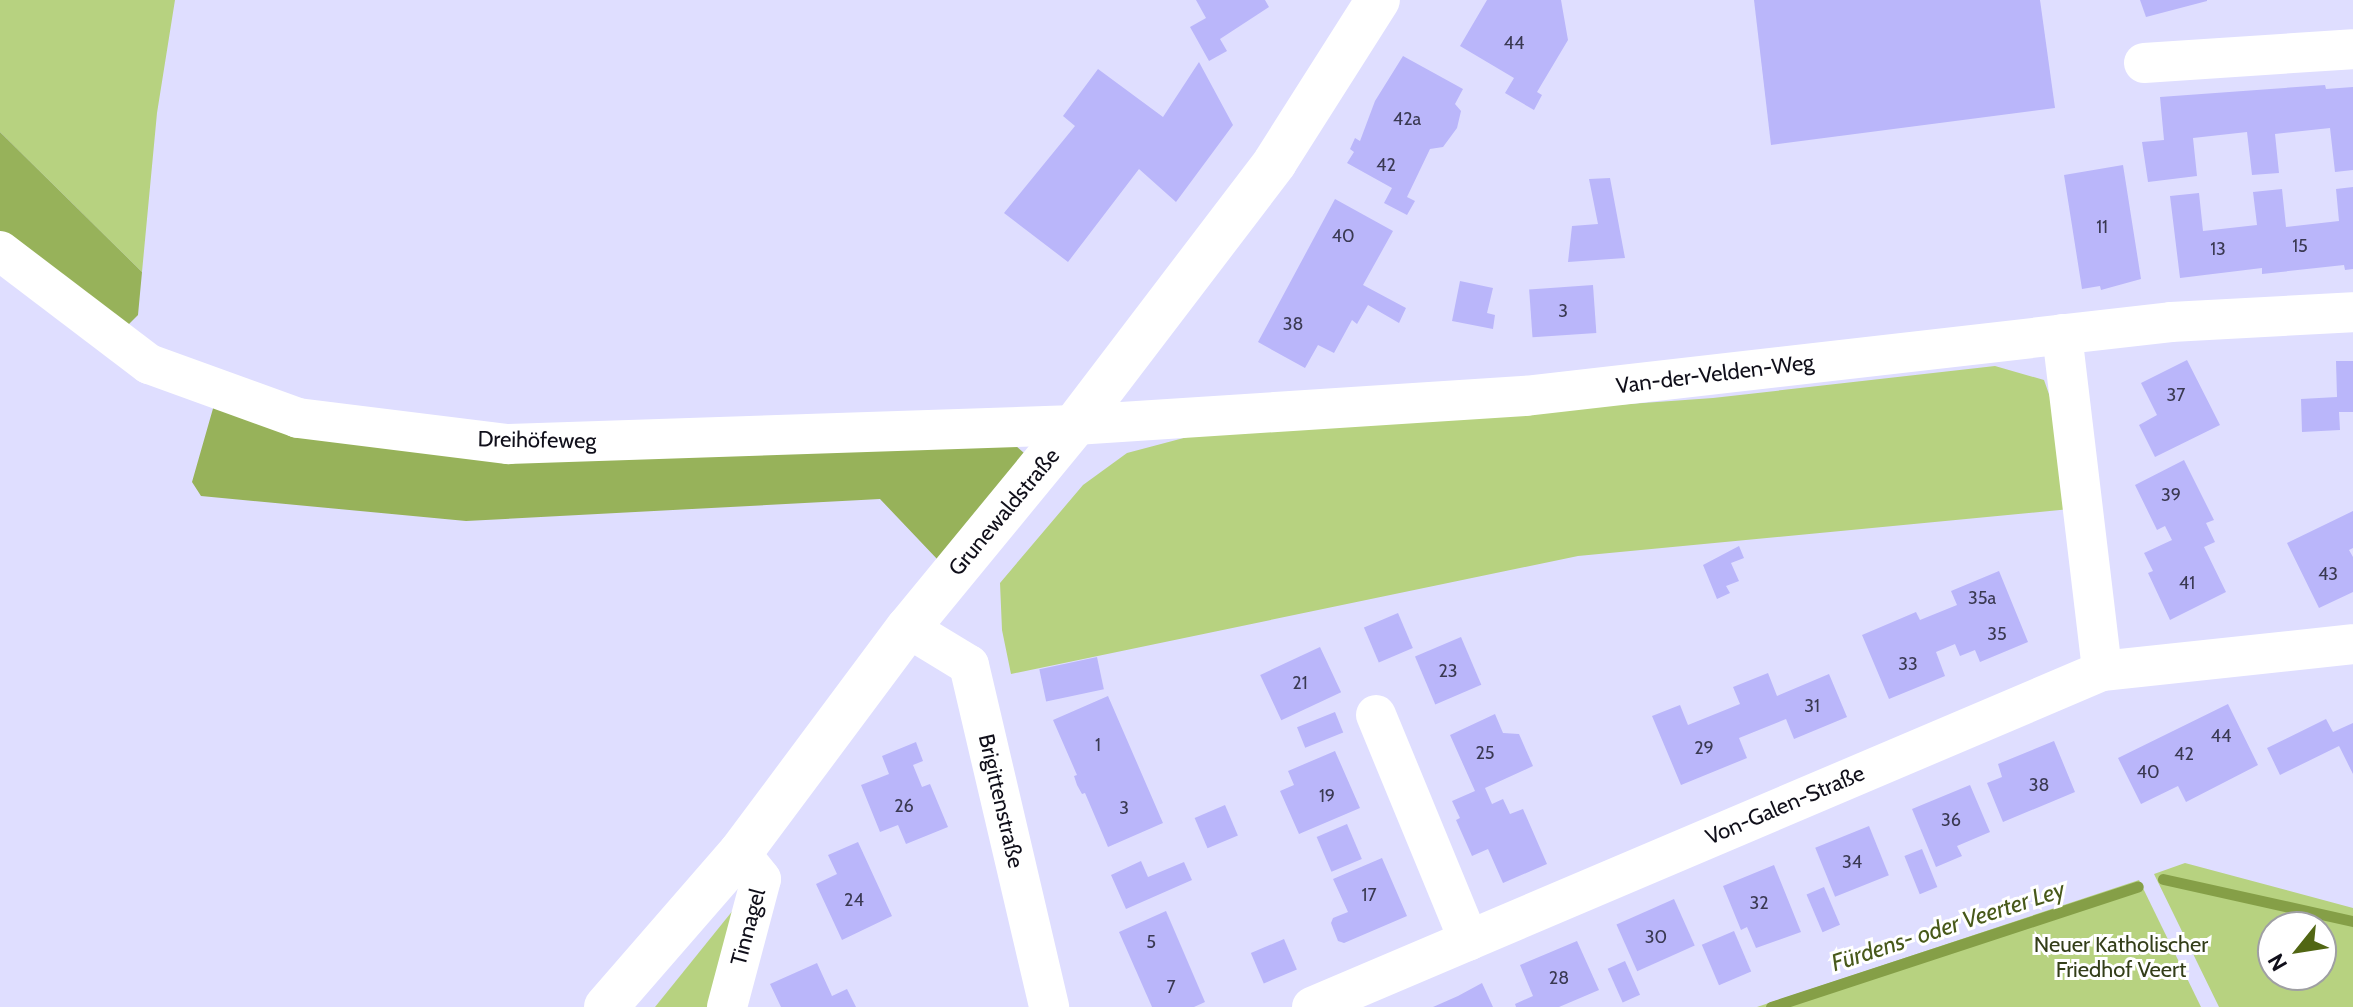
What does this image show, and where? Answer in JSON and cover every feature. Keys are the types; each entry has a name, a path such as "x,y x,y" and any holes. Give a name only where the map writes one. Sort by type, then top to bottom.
{"street":[{"name":"Grunewaldstraße","path":"606,1007 740,853 908,628 1075,425 1275,162 1378,0"},
{"path":"2144,63 2353,49"},
{"name":"Dreihöfeweg","path":"0,251 149,364 298,418 508,444 1075,425"},
{"name":"Van-der-Velden-Weg","path":"1075,425 1526,396 2239,316 2353,312"},
{"path":"2062,334 2102,671"},
{"name":"Brigittenstraße","path":"908,628 969,665 1049,1007"},
{"name":"Von-Galen-Straße","path":"1312,1007 2102,671 2353,644"},
{"path":"1376,715 1469,941"},
{"name":"Tinnagel","path":"727,1007 761,879 740,853"}],"green space":[{"path":"0,0 175,0 157,113 142,272 0,132"},
{"path":"0,132 142,272 138,315 126,327 0,231"},
{"path":"1995,366 2044,380 2056,414 2070,509 1578,556 1011,674 1002,630 1000,583 1083,485 1127,453 1195,435 1713,398"},
{"path":"214,405 297,431 1008,439 1024,453 938,560 880,499 466,521 201,496 192,482"},
{"path":"2185,863 2353,908 2353,1007 2219,1007 2154,874"},
{"name":"Neuer Katholischer Friedhof Veert","path":"2139,880 2201,1007 1757,1007"},
{"path":"734,909 714,1007 655,1007"}],"building":[{"path":"1196,0 1265,0 1269,7 1220,39 1227,51 1209,61 1190,27 1206,18"},
{"path":"1487,0 1561,0 1568,40 1537,92 1542,95 1534,110 1505,93 1514,78 1460,46"},
{"path":"1754,0 2040,0 2055,108 1771,145"},
{"path":"2140,0 2207,0 2207,1 2146,17"},
{"path":"1403,56 1463,89 1455,104 1461,111 1457,128 1443,147 1430,149 1407,197 1415,201 1407,215 1384,203 1392,188 1347,163 1354,152 1350,149 1355,138 1360,141 1375,101"},
{"path":"1199,62 1233,125 1176,202 1139,169 1068,262 1004,213 1075,126 1063,116 1098,69 1163,117"},
{"path":"2325,85 2326,89 2353,87 2353,170 2335,172 2330,128 2275,134 2279,173 2252,175 2247,132 2193,138 2197,176 2148,182 2142,142 2164,140 2160,97"},
{"path":"2123,165 2141,279 2101,290 2100,286 2082,289 2064,175"},
{"path":"1610,178 1625,258 1568,262 1572,226 1598,224 1589,179"},
{"path":"2353,187 2353,269 2345,270 2344,265 2262,274 2262,268 2180,278 2170,196 2199,193 2203,231 2257,225 2253,192 2282,189 2286,227 2339,221 2336,189"},
{"path":"1335,199 1393,231 1363,285 1406,308 1399,323 1368,305 1357,324 1352,320 1334,353 1318,345 1305,368 1258,342"},
{"path":"1460,281 1493,288 1487,313 1495,315 1493,329 1452,321"},
{"path":"1593,285 1596,333 1533,337 1529,289"},
{"path":"2187,360 2220,425 2155,457 2139,425 2157,415 2141,383"},
{"path":"2336,361 2353,361 2353,412 2339,412 2340,430 2302,432 2301,399 2337,397"},
{"path":"2184,460 2214,520 2206,523 2215,542 2204,547 2226,592 2170,620 2148,573 2153,571 2144,553 2172,540 2165,526 2157,530 2135,485"},
{"path":"2353,511 2353,548 2349,550 2353,557 2353,592 2319,608 2287,543"},
{"path":"1739,546 1744,558 1731,563 1739,581 1726,586 1730,593 1717,599 1703,565"},
{"path":"1999,571 2028,642 1980,662 1975,650 1960,656 1955,644 1936,652 1945,676 1889,699 1862,635 1916,612 1920,620 1957,605 1951,591"},
{"path":"1398,613 1413,648 1379,662 1364,627"},
{"path":"1461,637 1481,685 1435,704 1415,657"},
{"path":"1320,647 1341,692 1281,720 1260,675"},
{"path":"1097,657 1104,689 1046,702 1039,669"},
{"path":"1768,673 1777,696 1829,674 1847,717 1794,739 1786,719 1739,738 1747,758 1681,785 1652,716 1680,705 1688,725 1740,704 1733,687"},
{"path":"1108,696 1163,823 1108,847 1085,793 1082,794 1077,785 1074,776 1077,775 1053,720"},
{"path":"2228,704 2258,765 2186,802 2178,786 2141,804 2118,758"},
{"path":"1335,712 1343,732 1305,748 1297,727"},
{"path":"1495,714 1503,733 1519,734 1533,766 1485,788 1492,804 1503,799 1510,814 1523,809 1547,864 1503,883 1488,849 1472,856 1456,820 1460,818 1452,801 1475,791 1450,735"},
{"path":"2326,719 2333,732 2353,723 2353,774 2339,746 2280,775 2267,748"},
{"path":"2054,741 2075,792 2003,822 1987,783 2002,777 1998,764"},
{"path":"916,742 923,761 913,765 922,787 930,784 948,827 906,844 898,825 880,832 861,785 889,774 882,756"},
{"path":"1335,751 1360,808 1299,834 1280,791 1294,785 1288,771"},
{"path":"1970,785 1990,832 1957,846 1962,856 1936,867 1912,809"},
{"path":"1225,805 1238,835 1208,848 1195,818"},
{"path":"1347,824 1362,859 1331,872 1317,837"},
{"path":"1869,826 1889,875 1835,897 1815,848"},
{"path":"858,842 892,916 842,940 816,884 837,874 828,855"},
{"path":"1922,849 1937,887 1920,894 1904,856"},
{"path":"1382,858 1407,916 1344,943 1338,941 1331,923 1333,918 1348,912 1333,879"},
{"path":"1141,861 1148,877 1184,862 1192,880 1126,909 1111,875"},
{"path":"1774,865 1801,932 1756,948 1747,927 1741,930 1723,886"},
{"path":"1824,887 1840,925 1823,932 1807,894"},
{"path":"1674,899 1695,946 1637,971 1616,925"},
{"path":"1166,911 1205,1002 1194,1007 1152,1007 1119,932"},
{"path":"1734,931 1751,972 1719,985 1702,945"},
{"path":"1284,939 1297,969 1264,983 1251,953"},
{"path":"1577,941 1599,990 1559,1007 1516,1007 1515,1004 1533,996 1520,965"},
{"path":"1625,961 1640,995 1623,1003 1608,969"},
{"path":"817,963 832,996 847,989 856,1007 781,1007 770,984"},
{"path":"1482,983 1493,1007 1433,1007 1458,996"}],"waterway":[{"name":"Fürdens- oder Veerter Ley","path":"2163,879 2353,921"},
{"name":"Fürdens- oder Veerter Ley","path":"1771,1007 2138,886"}]}
